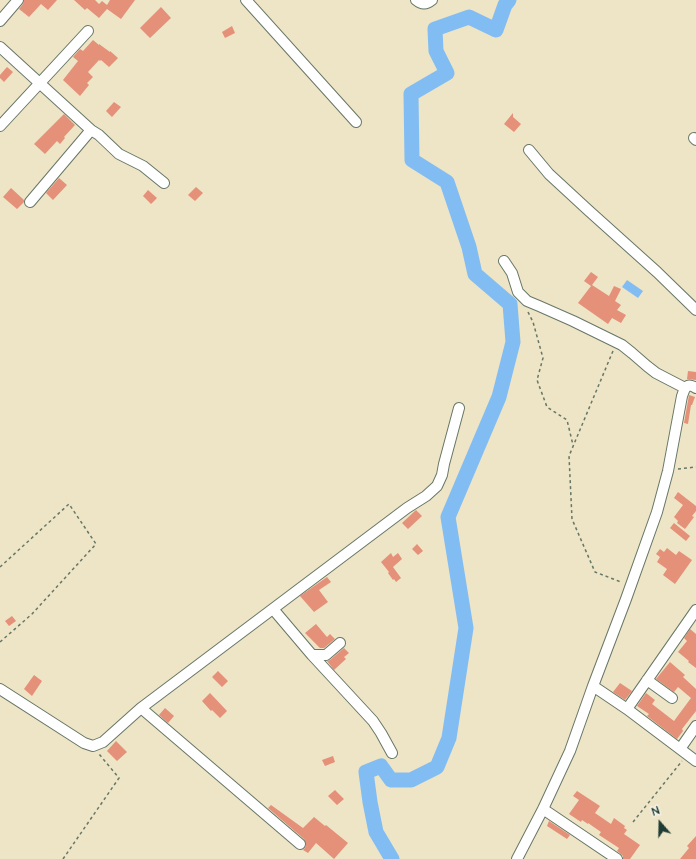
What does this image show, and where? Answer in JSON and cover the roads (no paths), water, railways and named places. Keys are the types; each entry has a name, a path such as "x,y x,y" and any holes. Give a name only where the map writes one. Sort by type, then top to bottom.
{"street":[{"path":"0,21 18,0"},
{"path":"246,0 356,122"},
{"path":"416,0 424,4 432,0"},
{"path":"0,126 41,84 88,32"},
{"path":"0,47 119,154 143,166 164,183"},
{"path":"30,202 91,130"},
{"path":"530,150 549,174 657,272 696,310"},
{"path":"504,260 512,273 518,292 527,301 617,342 656,374 686,388"},
{"path":"516,859 543,809 570,751 657,512 668,471 682,396 686,388 691,385 696,388"},
{"path":"0,689 84,743 93,746 103,742 141,708 407,508 426,496 437,486 442,474 459,408"},
{"path":"273,609 312,655 373,721 392,753"},
{"path":"627,709 696,610"},
{"path":"312,655 326,655 340,643"},
{"path":"647,680 672,698"},
{"path":"593,686 627,709 696,761"},
{"path":"141,708 300,844"},
{"path":"683,752 696,726"},
{"path":"543,809 617,859"}],"water":[{"path":"627,280 643,291 638,298 622,287"}],"waterway":[{"path":"392,859 376,832 366,772 381,766 391,780 411,780 437,767 449,738 466,628 448,517 499,397 513,342 510,304 475,274 469,247 447,182 412,160 411,94 447,73 436,51 435,29 469,17 496,30 505,5 509,0"}]}
